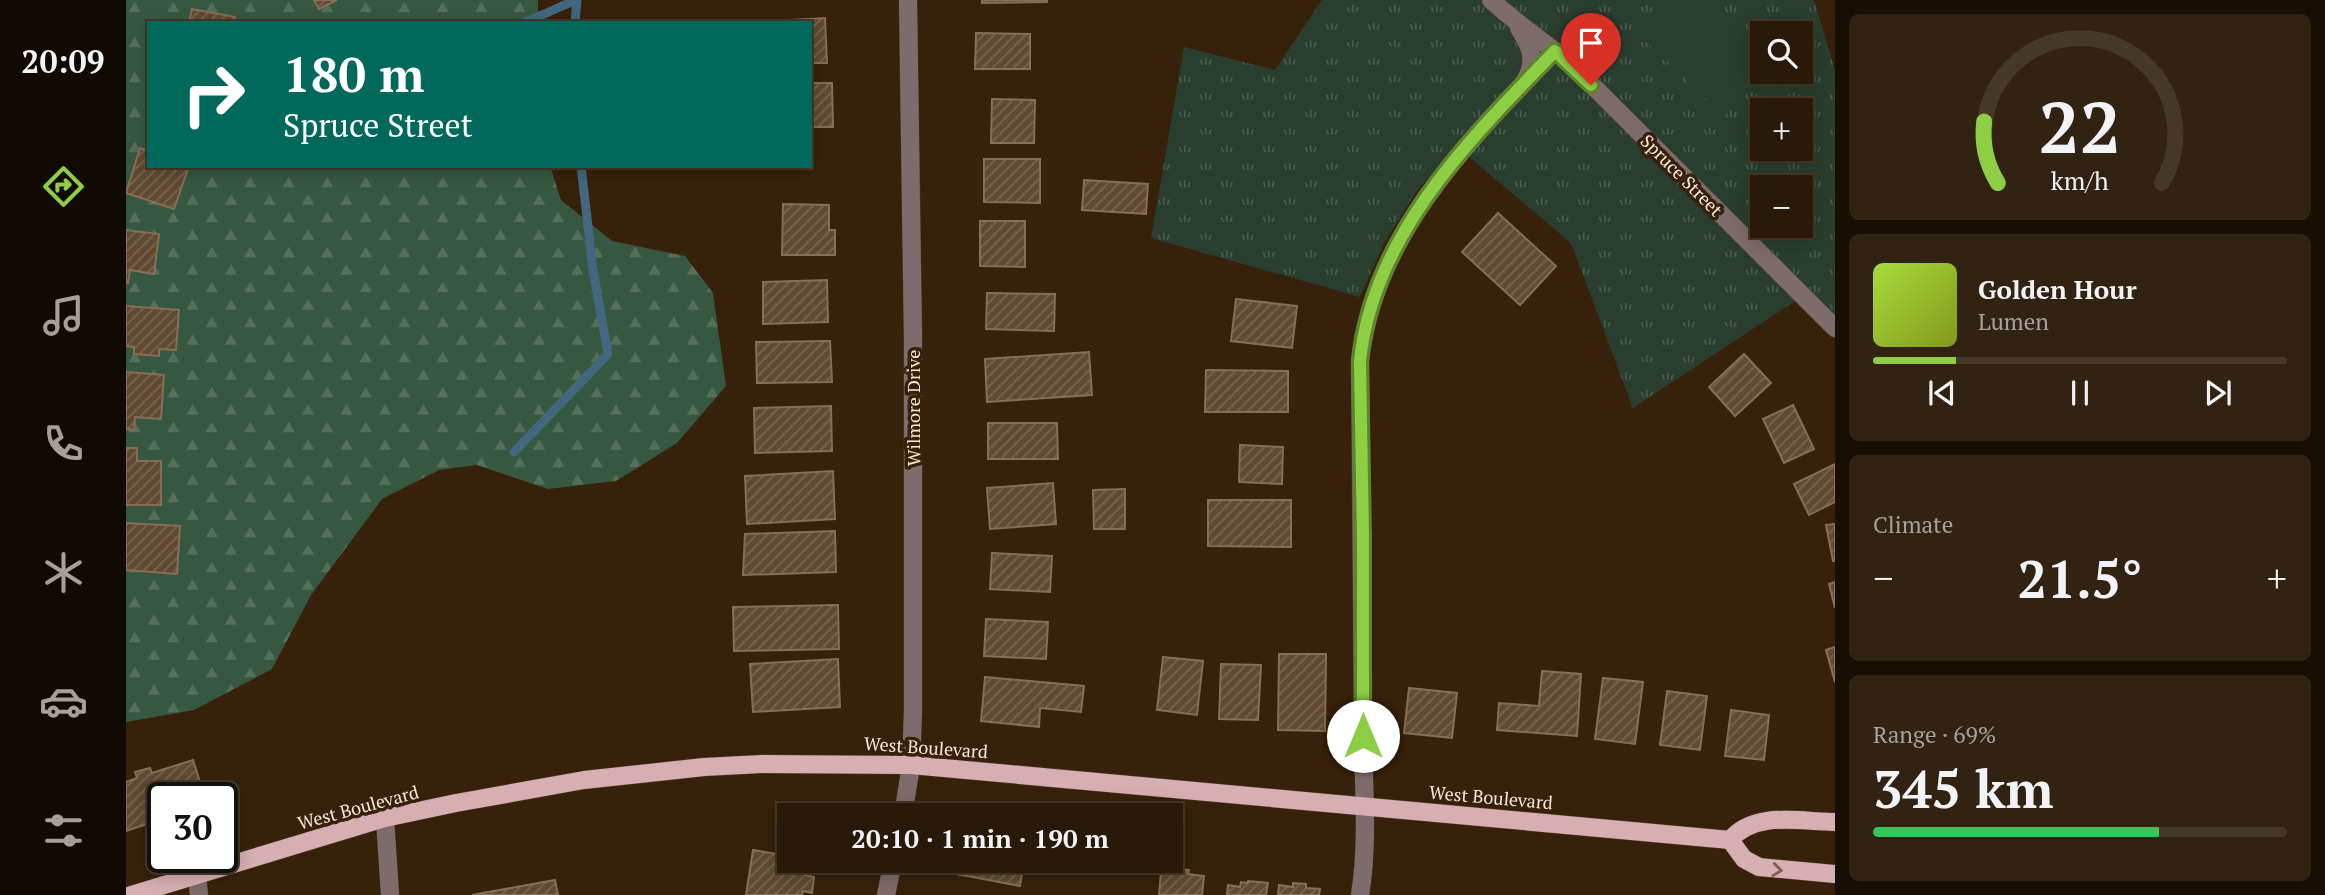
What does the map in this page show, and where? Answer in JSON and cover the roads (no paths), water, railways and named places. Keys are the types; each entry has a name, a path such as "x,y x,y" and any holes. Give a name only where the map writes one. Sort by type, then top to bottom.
{"main road":[{"name":"West Boulevard","path":"131,895 385,818 584,780 704,767 762,764 911,765 1730,840"},
{"path":"1835,822 1761,821 1746,826 1730,840 1744,859 1759,867 1835,874"}],"street":[{"name":"Wilmore Drive","path":"904,803 911,765 914,710 913,340 908,0"},
{"name":"Spruce Street","path":"1491,0 1555,51 1835,328"},
{"path":"1512,19 1533,55 1528,77 1518,90"},
{"path":"1360,895 1364,864 1365,807 1360,361 1362,340 1373,300 1395,246 1426,196 1458,156 1555,51"},
{"path":"385,818 390,895"},
{"path":"886,895 891,873"},
{"path":"197,875 199,895"}],"waterway":[{"path":"529,21 576,0"},
{"path":"575,21 577,0"},
{"path":"514,452 608,354 593,270 581,168"}]}
